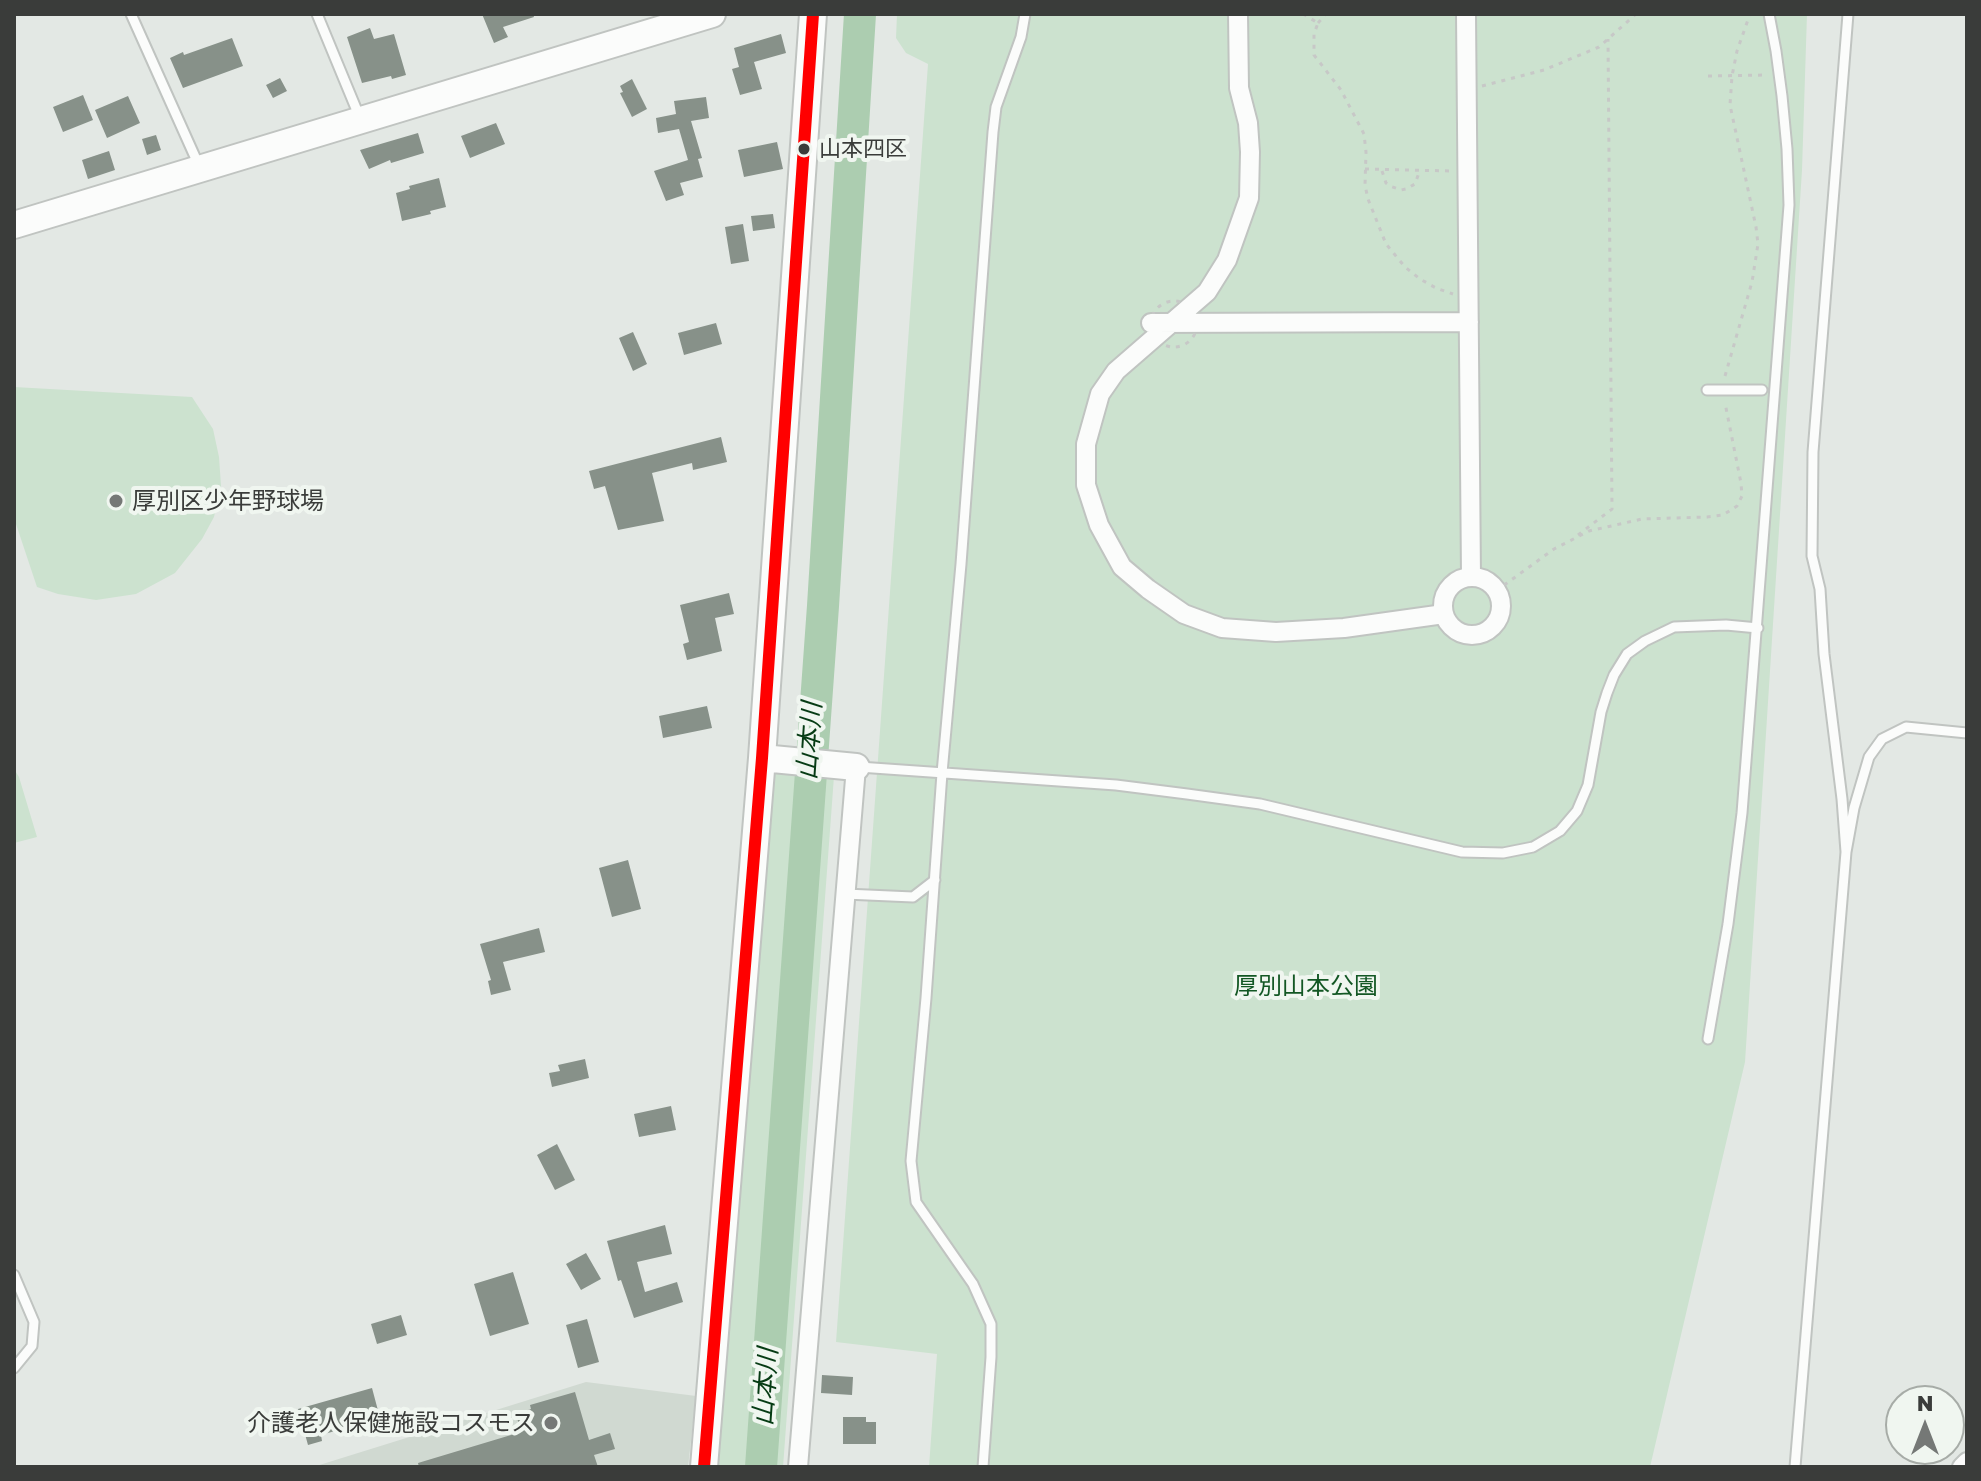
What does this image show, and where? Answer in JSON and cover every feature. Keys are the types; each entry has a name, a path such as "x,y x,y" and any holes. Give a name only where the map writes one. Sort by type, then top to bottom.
{"street":[{"path":"14,225 712,14"},
{"path":"704,1467 762,758 813,14"},
{"path":"1238,14 1239,88 1248,123 1250,152 1249,198 1227,260 1207,292 1116,371 1100,394 1086,444 1086,485 1099,525 1122,567 1148,589 1184,614 1222,628 1279,632 1344,628 1444,614"},
{"path":"1466,14 1471,577"},
{"path":"1151,323 1469,322"},
{"path":"1471,577 1485,581 1496,591 1500,605 1499,614 1489,629 1473,634 1452,627 1444,614 1444,597 1448,589 1454,583 1471,577"},
{"path":"762,758 848,766 845,894 798,1467"},
{"path":"1962,1467 1967,1462"}],"lane":[{"path":"131,14 201,168"},
{"path":"317,14 362,121"},
{"path":"983,1467 991,1324 973,1284 916,1202 911,1161 961,564 993,132 996,107 1021,37 1025,14"},
{"path":"1708,1039 1728,924 1742,813 1789,205 1787,149 1769,14"},
{"path":"1846,852 1824,654 1820,589 1812,556 1813,452 1848,14"},
{"path":"1707,390 1762,390"},
{"path":"848,766 1116,785 1260,804 1462,852 1503,853 1533,847 1560,831 1577,811 1588,785 1607,693 1627,654 1674,627 1726,625 1758,628"},
{"path":"1795,1467 1846,852 1854,808 1869,757 1882,739 1906,727 1967,733"},
{"path":"845,894 913,897 935,880"},
{"path":"14,1275 34,1322 32,1346 14,1368"}],"path":[{"path":"1303,14 1318,23"},
{"path":"1326,14 1314,34 1314,55 1341,90 1364,134 1365,185 1370,207 1386,244 1394,256 1420,279 1436,288 1468,297"},
{"path":"1467,89 1544,70 1599,47 1636,14"},
{"path":"1496,591 1554,549 1589,531 1642,519 1723,515 1737,506 1742,496 1724,390 1726,368 1752,282 1758,244 1730,105 1737,51 1750,14"},
{"path":"1571,540 1612,509 1608,39"},
{"path":"1708,76 1779,73"},
{"path":"1365,169 1467,171"},
{"path":"1381,169 1386,183 1401,190 1415,184 1420,170"}],"shaded area":[{"path":"586,1382 696,1396 688,1467 313,1467"}],"green space":[{"name":"厚別山本公園","path":"897,14 1807,14 1802,170 1745,1062 1650,1467 929,1467 937,1354 836,1342 928,64 906,53 896,38"},
{"name":"厚別区少年野球場","path":"14,387 192,397 213,429 221,486 214,517 202,539 175,573 136,594 96,600 37,587 14,518"},
{"path":"14,769 37,837 14,843"},
{"path":"761,770 834,776 783,1467 714,1467"}],"building":[{"path":"482,14 533,14 534,17 503,27 508,37 494,43"},
{"path":"370,28 374,39 394,34 406,75 362,83 347,37"},
{"path":"781,34 786,53 754,62 762,89 740,95 732,69 739,67 734,48"},
{"path":"232,38 243,66 183,88 170,58"},
{"path":"280,78 287,91 273,98 266,85"},
{"path":"632,79 647,109 632,117 620,93 623,92 620,86"},
{"path":"83,95 93,120 63,132 53,107"},
{"path":"128,96 140,123 107,138 95,110"},
{"path":"706,97 709,118 691,121 702,158 698,159 703,177 680,183 684,195 666,201 654,171 688,160 679,129 658,133 656,118 676,114 674,101"},
{"path":"496,123 505,144 470,158 461,136"},
{"path":"418,133 424,153 391,163 390,160 369,169 360,150"},
{"path":"156,135 161,150 147,155 142,139"},
{"path":"777,142 783,169 744,177 738,150"},
{"path":"109,151 115,170 88,179 82,160"},
{"path":"439,178 446,207 402,221 396,193"},
{"path":"773,214 775,228 753,231 751,216"},
{"path":"743,224 749,261 731,264 725,227"},
{"path":"716,323 722,344 684,355 678,333"},
{"path":"633,332 647,364 633,371 619,338"},
{"path":"721,437 727,462 693,470 692,463 652,473 664,521 618,530 605,486 594,489 589,471"},
{"path":"729,593 734,614 715,618 722,651 687,660 683,644 689,642 680,605"},
{"path":"707,706 712,728 663,738 659,716"},
{"path":"628,860 641,909 612,917 599,868"},
{"path":"539,928 545,952 503,962 511,990 491,995 488,981 491,980 480,944"},
{"path":"585,1059 589,1078 552,1087 549,1073 560,1071 558,1065"},
{"path":"671,1106 676,1130 639,1137 634,1114"},
{"path":"557,1144 575,1180 555,1190 537,1155"},
{"path":"665,1225 672,1254 637,1262 645,1292 677,1282 683,1302 634,1318 621,1280 618,1281 607,1241"},
{"path":"586,1253 601,1279 581,1290 566,1264"},
{"path":"513,1272 529,1324 490,1336 474,1284"},
{"path":"401,1315 407,1335 377,1344 371,1324"},
{"path":"587,1319 599,1362 578,1368 566,1325"},
{"path":"822,1375 853,1377 852,1395 821,1393"},
{"path":"372,1388 380,1418 321,1435 322,1441 308,1445 298,1409"},
{"name":"介護老人保健施設コスモス","path":"575,1392 589,1440 610,1433 615,1449 594,1455 598,1467 419,1467 418,1463 521,1432 516,1414 531,1409 530,1405"},
{"path":"843,1417 866,1417 866,1422 876,1422 876,1444 843,1444"}],"waterway":[{"name":"山本川","path":"761,1467 823,606 860,14"}],"transit line":[{"path":"704,1467 762,758 813,14"}],"place":[{"name":"山本四区","path":"804,149"},
{"name":"厚別区少年野球場","path":"116,501"},
{"name":"介護老人保健施設コスモス","path":"551,1423"}]}
